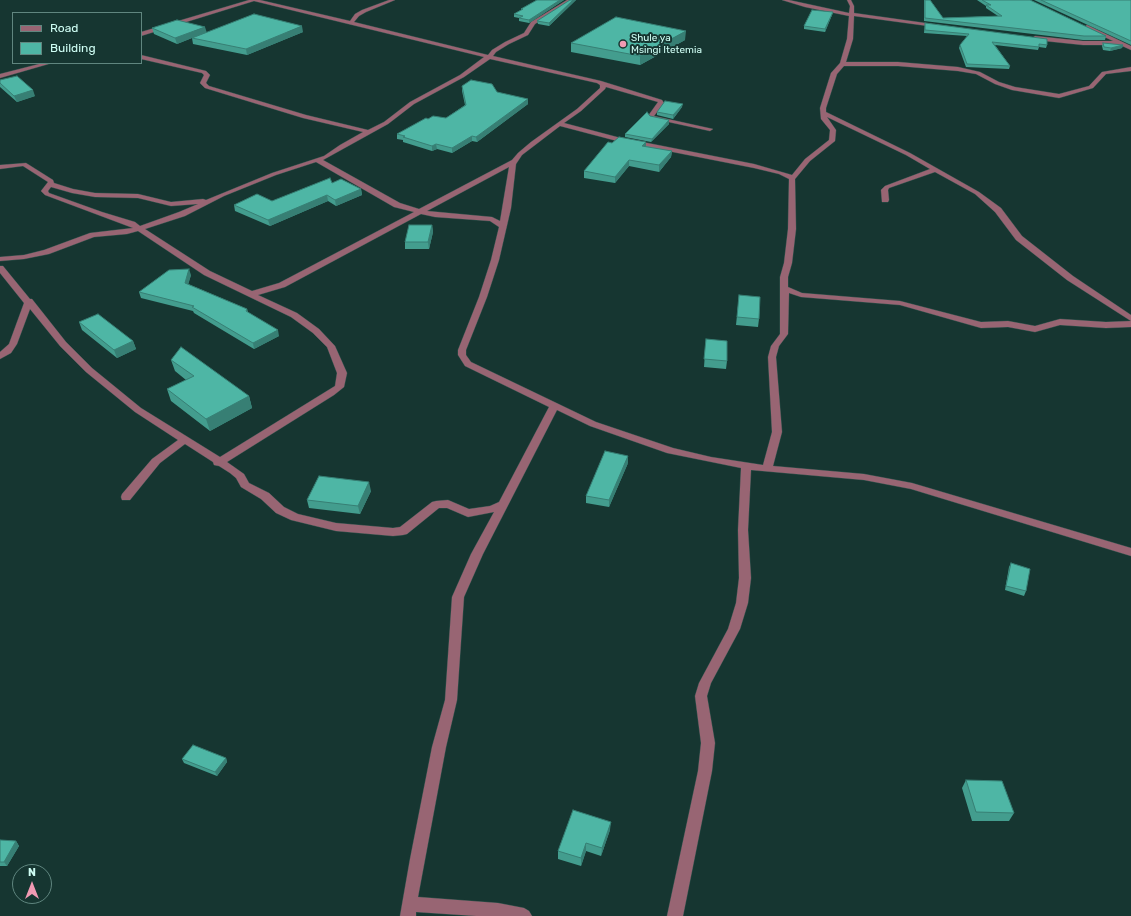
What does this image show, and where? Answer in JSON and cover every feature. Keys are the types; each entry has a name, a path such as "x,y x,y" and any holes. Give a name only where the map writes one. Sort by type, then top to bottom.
{"street":[{"path":"142,34 256,0 420,41 599,82 660,101 661,103 651,116 652,117 710,129"},
{"path":"351,23 357,15 364,11 393,0"},
{"path":"784,0 852,14 972,30"},
{"path":"767,469 777,432 772,357 773,350 784,334 784,277 788,263 792,229 792,179 807,160 832,141 833,130 824,119 823,113 825,100 834,73 843,64 850,39 852,6 849,0"},
{"path":"0,260 46,252 69,242 93,235 128,232 182,214 213,199 280,171 317,160 386,123 412,103 462,76 507,42 526,34 533,24 564,2"},
{"path":"1079,24 1131,48"},
{"path":"1030,38 1083,43 1120,43"},
{"path":"142,57 204,72 207,75 203,83 207,87 305,117 370,132"},
{"path":"0,76 45,64"},
{"path":"843,64 898,64 958,69 978,73 998,83 1014,88 1059,96 1091,87 1104,73 1131,69"},
{"path":"252,294 282,286 516,161 533,143 579,110 603,88 603,84"},
{"path":"823,113 908,154 977,193 998,210 1019,238 1129,322 1131,333"},
{"path":"559,124 617,139 688,152 781,172 792,179"},
{"path":"317,160 397,205 418,212 435,215 492,219 502,226"},
{"path":"516,161 512,171 507,208 490,275 462,350 462,355 468,364 593,424 688,456 767,469 864,477 912,486 1131,552"},
{"path":"0,167 24,164 51,181 50,184"},
{"path":"885,200 884,190 887,187 936,169"},
{"path":"50,184 72,191 96,195 138,196 171,204 213,199"},
{"path":"50,184 44,192 47,194 140,228 207,273 294,315 316,331 331,346 342,374 339,387 218,462"},
{"path":"0,268 63,344 88,370 138,410 240,476 246,485 265,496 280,510 295,517 336,527 383,532 398,532 403,531 414,524 436,505 448,504 468,513 473,513 492,509 504,504"},
{"path":"784,288 801,295 900,303 981,325 1008,324 1035,329 1060,322 1129,322"},
{"path":"0,356 8,351 13,344 28,301"},
{"path":"524,916 498,910 409,910 417,859 439,747 451,700 458,597 477,554 555,405"},
{"path":"126,497 156,461 185,439"},
{"path":"675,916 705,771 708,743 701,696 705,683 734,629 742,602 745,578 743,530 746,466"}],"building":[{"path":"537,0 560,0 529,20 519,18 523,16 514,14 523,9 521,9"},
{"path":"570,0 573,0 549,23 537,21"},
{"path":"925,0 930,0 943,18 1002,16 986,5 991,5 982,0 1030,0 1106,36 1084,36 925,18"},
{"path":"1041,0 1131,0 1131,41"},
{"path":"812,10 833,12 825,29 804,26"},
{"path":"254,14 302,26 246,49 192,38"},
{"path":"616,17 686,31 640,56 571,43"},
{"path":"177,20 205,27 175,38 152,28"},
{"path":"925,23 1047,39 1047,45 1039,44 1039,47 992,42 1010,66 967,64 960,45 969,34 925,30"},
{"path":"1103,43 1123,45 1111,48 1104,47"},
{"path":"17,76 33,90 14,96 0,83 0,80"},
{"path":"471,80 492,84 497,92 528,99 476,137 472,136 452,148 436,144 432,146 397,134 426,118 428,119 433,116 446,118 466,105 462,86"},
{"path":"665,101 683,104 673,115 657,112"},
{"path":"647,112 650,116 669,120 652,139 625,134"},
{"path":"619,137 646,142 642,146 672,151 659,165 629,160 615,177 584,171 608,142 612,143"},
{"path":"330,178 332,183 341,179 361,189 335,200 327,195 268,220 234,205 257,194 272,201"},
{"path":"409,225 432,225 428,242 405,242"},
{"path":"189,269 185,283 247,309 246,311 278,330 253,343 192,307 194,306 139,292 169,270"},
{"path":"739,295 760,297 759,319 737,317"},
{"path":"98,314 133,341 114,350 79,322"},
{"path":"706,339 727,341 727,361 704,359"},
{"path":"181,347 249,396 206,419 167,389 194,376 171,360"},
{"path":"605,451 628,456 609,500 586,496"},
{"path":"319,476 369,482 358,506 307,500"},
{"path":"1011,563 1030,569 1026,591 1006,586"},
{"path":"193,745 226,758 215,772 182,759"},
{"path":"966,780 1002,781 1014,813 976,812"},
{"path":"573,810 611,822 602,848 586,843 581,858 558,851"},
{"path":"0,840 16,841 4,862 0,862"}],"place":[{"name":"Shule ya Msingi Itetemia","path":"623,44"}]}
